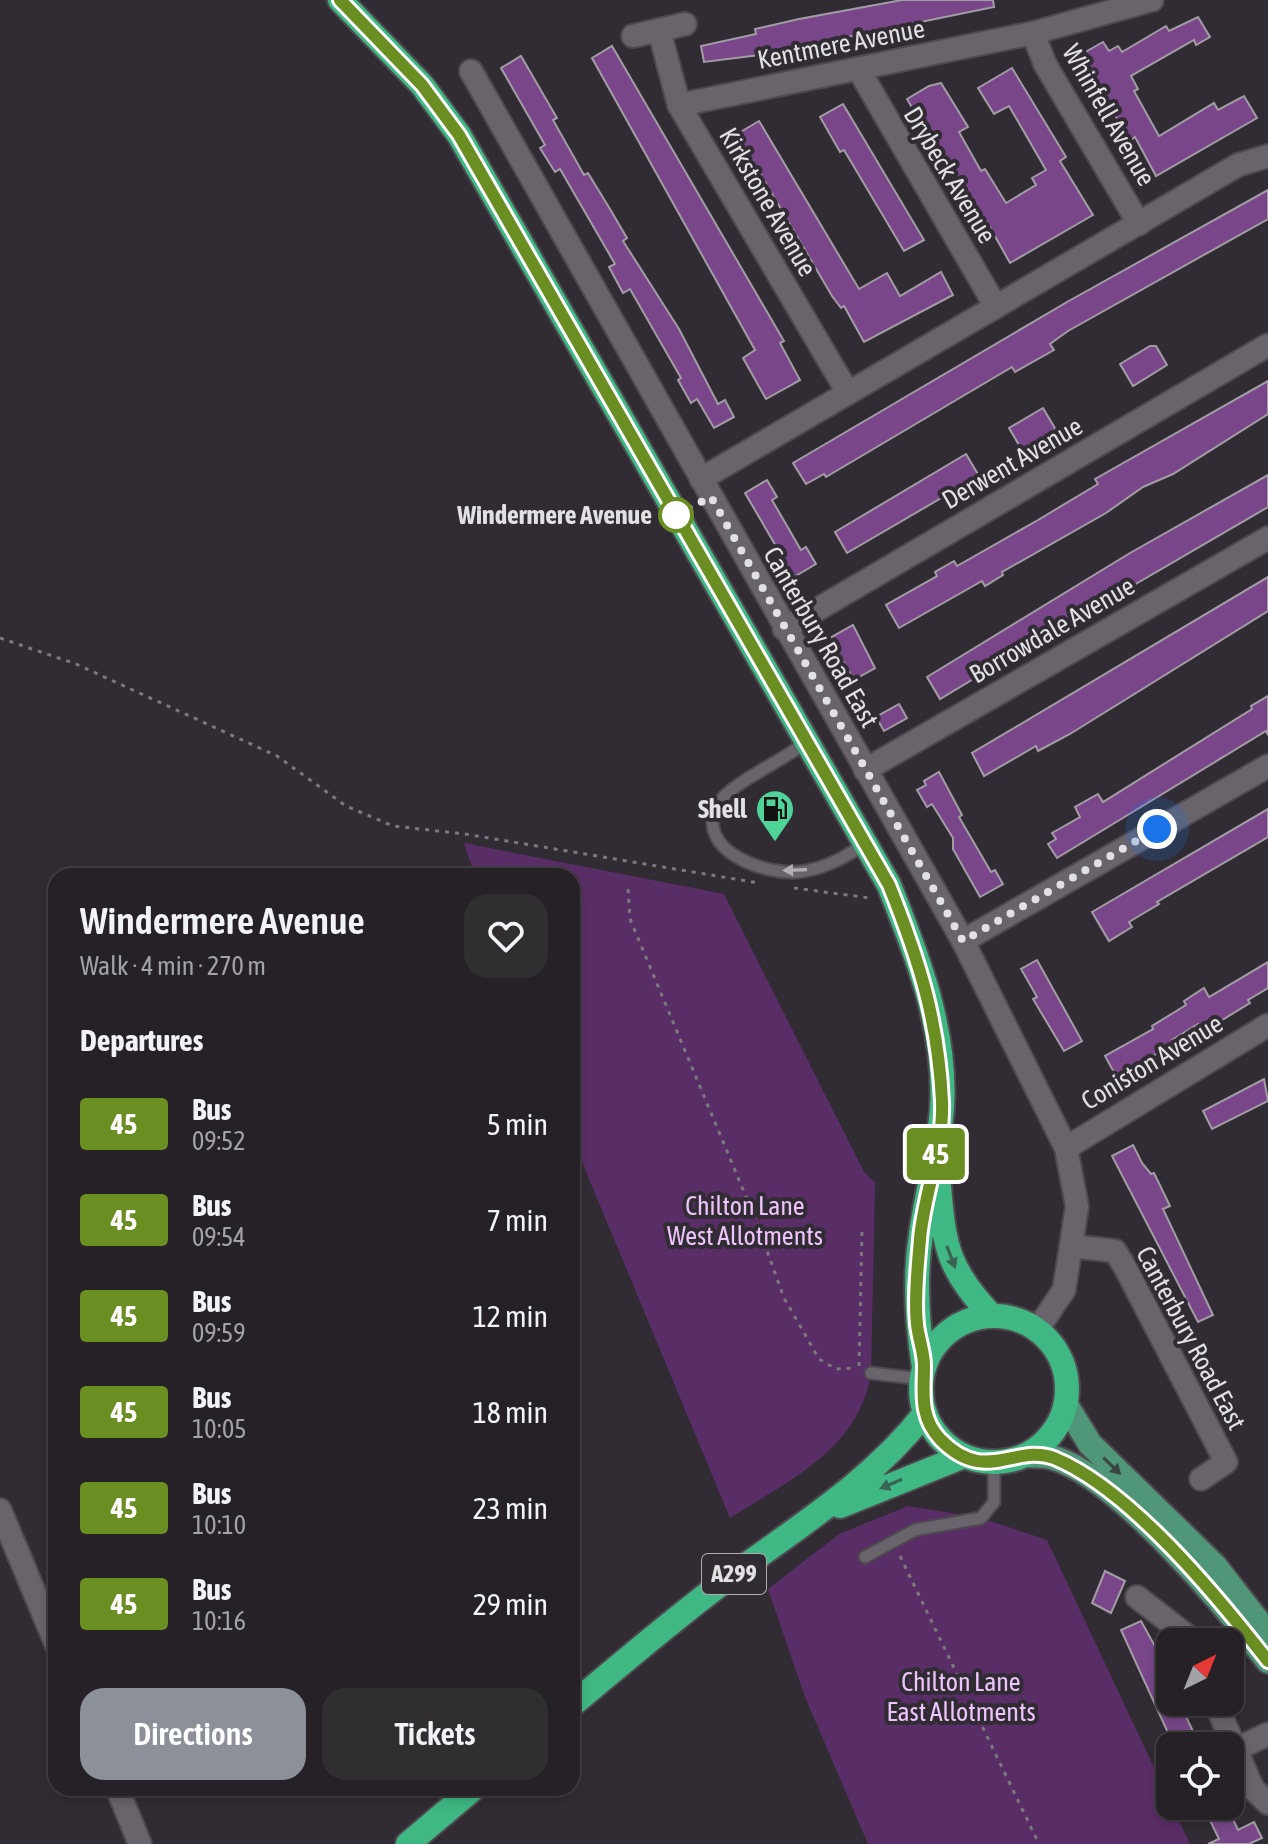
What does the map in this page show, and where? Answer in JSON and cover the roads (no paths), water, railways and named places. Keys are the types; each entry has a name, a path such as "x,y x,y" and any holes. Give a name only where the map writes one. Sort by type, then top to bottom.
{"highway":[{"path":"340,0 422,85 459,135 889,885 920,964 937,1035 942,1105 937,1153 920,1236 916,1320 925,1413 940,1438 964,1456 994,1463 1027,1455 1052,1434 1066,1405 1067,1383 1062,1363 1052,1344 1037,1330 1016,1319 992,1316 974,1319 950,1331 932,1350 923,1373"},
{"path":"937,1153 947,1252 963,1286 992,1316"},
{"name":"A299","path":"580,1699 734,1574 808,1523 898,1448 925,1413"},
{"name":"A299","path":"808,1523 902,1479 964,1456"},
{"path":"408,1844 465,1796"}],"main road":[{"path":"1066,1405 1090,1444 1215,1566 1268,1634"},
{"path":"1027,1455 1051,1457 1113,1494 1199,1576 1268,1661"}],"street":[{"name":"Kentmere Avenue","path":"679,105 1033,33 1152,0"},
{"path":"633,36 685,24"},
{"name":"Kirkstone Avenue","path":"659,30 679,105 848,393"},
{"name":"Whinfell Avenue","path":"1033,33 1045,64 1139,224"},
{"name":"Drybeck Avenue","path":"859,70 996,307"},
{"name":"Canterbury Road East","path":"471,71 963,941 1066,1148 1077,1206 1064,1290 1037,1330"},
{"path":"701,479 1238,165 1268,156"},
{"name":"Derwent Avenue","path":"784,629 1268,345"},
{"name":"Borrowdale Avenue","path":"865,770 1268,538"},
{"path":"963,941 1268,766"},
{"name":"Coniston Avenue","path":"1066,1148 1268,1025"},
{"name":"Canterbury Road East","path":"1071,1246 1115,1251 1125,1267 1226,1462 1201,1479"},
{"path":"0,1510 48,1625"},
{"path":"1137,1597 1177,1628"},
{"path":"1244,1746 1268,1734"},
{"path":"1244,1772 1253,1789 1268,1803"},
{"path":"120,1796 140,1844"}],"lane":[{"path":"808,741 786,759 733,788 719,801 711,820 715,836 750,865 803,872 843,859 867,843"},
{"path":"871,1373 923,1373"},
{"path":"865,1557 915,1530 981,1518 994,1502 994,1463"}],"place":[{"name":"Windermere Avenue","path":"676,515"},
{"name":"Shell","path":"775,843"}],"park label":[{"name":"Chilton Lane West Allotments","path":"745,1221"},
{"name":"Chilton Lane East Allotments","path":"961,1697"}]}
